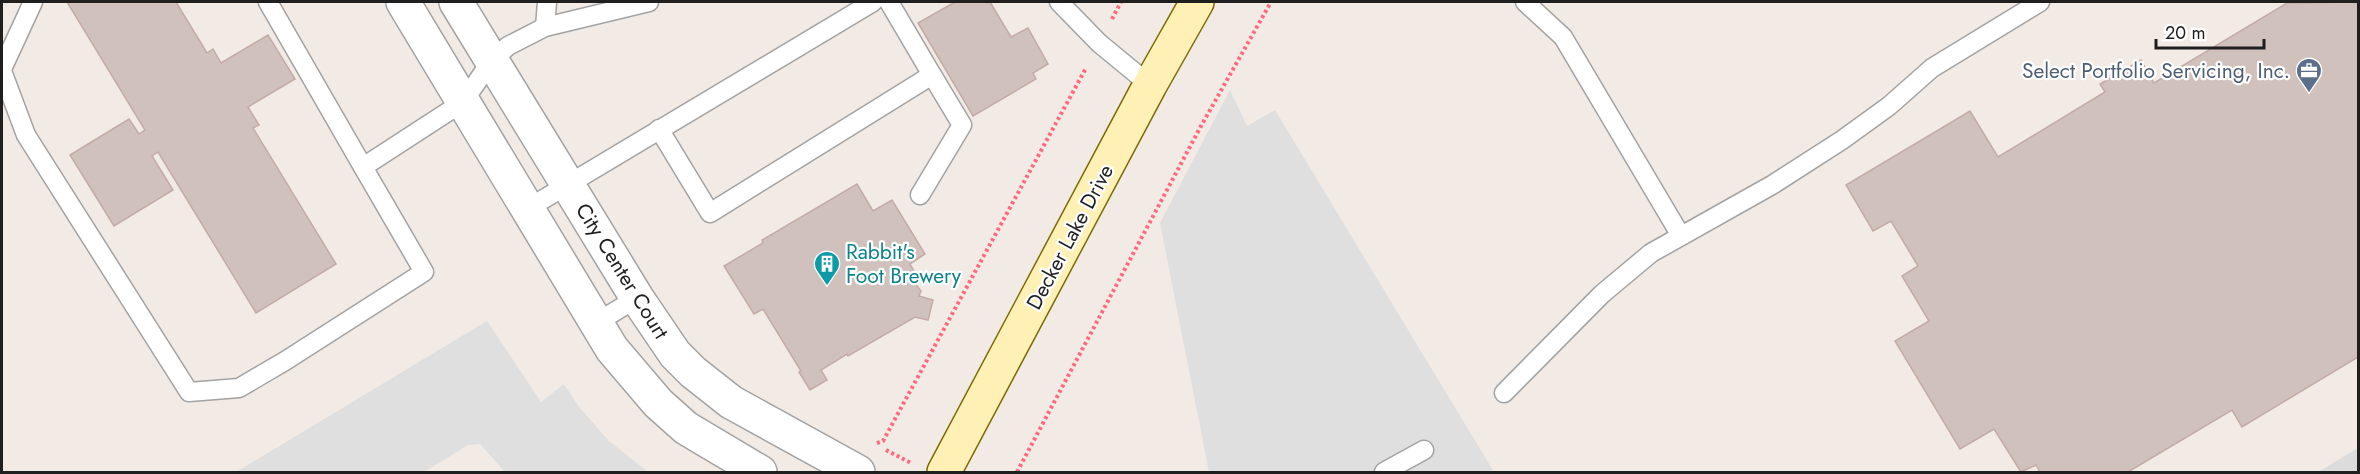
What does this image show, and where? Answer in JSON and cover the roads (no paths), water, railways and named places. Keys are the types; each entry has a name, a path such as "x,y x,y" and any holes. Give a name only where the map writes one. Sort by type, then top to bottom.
{"street":[{"path":"403,2 596,323 632,375 686,428 760,472"},
{"name":"City Center Court","path":"456,2 637,298 675,354 693,372 731,402 858,472"},
{"name":"Decker Lake Drive","path":"932,470 1197,2"}],"lane":[{"path":"33,2 2,70 26,135 189,392 239,388 424,272 268,2"},
{"path":"545,27 547,2"},
{"path":"363,167 463,102 492,60 508,46 545,27 649,2"},
{"path":"527,209 873,2"},
{"path":"889,2 962,125 920,195"},
{"path":"1059,2 1099,42 1150,85"},
{"path":"1525,2 1563,37 1681,236"},
{"path":"1504,393 1602,294 1651,253 1772,184 1842,140 1889,105 1932,68 2040,2"},
{"path":"659,129 710,213 932,75"},
{"path":"596,323 637,298"},
{"path":"1384,472 1424,450"}],"place":[{"name":"Select Portfolio Servicing, Inc.","path":"2309,94"},
{"name":"Rabbit's Foot Brewery","path":"827,287"}]}
